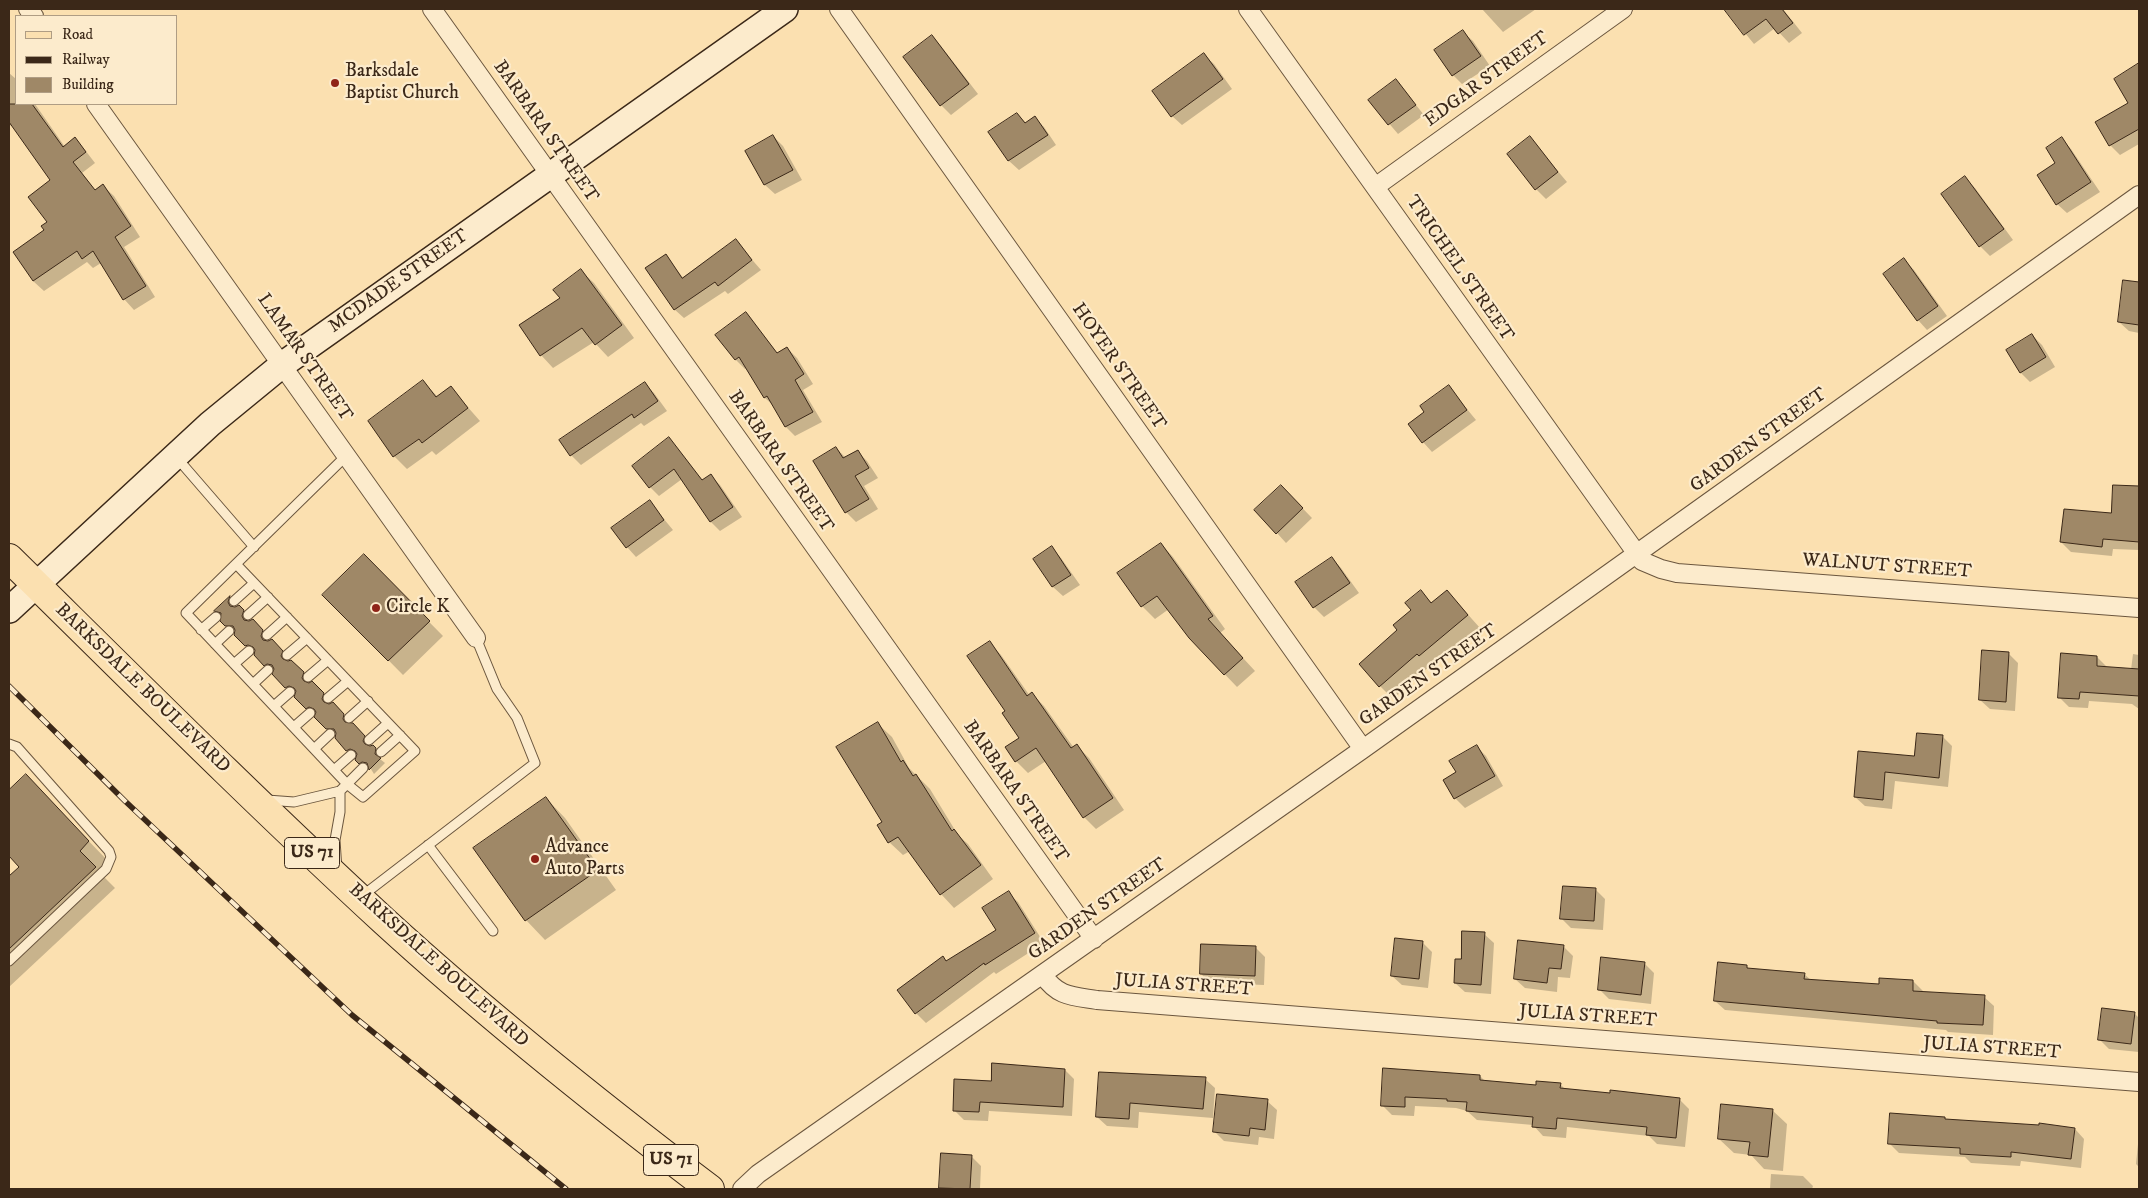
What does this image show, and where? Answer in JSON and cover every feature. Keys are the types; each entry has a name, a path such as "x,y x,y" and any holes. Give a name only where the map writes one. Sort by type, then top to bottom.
{"main road":[{"name":"BARKSDALE BOULEVARD","path":"9,558 256,800 360,898 538,1054 710,1189"}],"street":[{"name":"BARBARA STREET","path":"432,9 1094,939"},
{"name":"MCDADE STREET","path":"9,610 210,424 282,364 785,9"},
{"name":"HOYER STREET","path":"839,9 1364,749"},
{"name":"TRICHEL STREET","path":"1248,9 1636,554"},
{"name":"EDGAR STREET","path":"1375,187 1623,9"},
{"name":"LAMAR STREET","path":"97,105 476,638"},
{"name":"GARDEN STREET","path":"742,1189 758,1174 1364,749 2139,195"},
{"name":"WALNUT STREET","path":"1636,554 1642,561 1650,565 1676,573 2139,608"},
{"name":"JULIA STREET","path":"1042,975 1060,993 1097,1000 2139,1082"}],"lane":[{"path":"236,564 415,751 363,797 347,784 186,613 346,455"},
{"path":"176,457 254,546"},
{"path":"234,600 254,583"},
{"path":"248,614 268,598"},
{"path":"202,630 216,617"},
{"path":"267,635 287,617"},
{"path":"215,644 230,631"},
{"path":"287,655 307,638"},
{"path":"360,898 535,763 517,718 497,690 476,638"},
{"path":"234,664 249,651"},
{"path":"308,677 328,660"},
{"path":"253,684 268,670"},
{"path":"328,698 348,680"},
{"path":"274,706 290,692"},
{"path":"349,718 368,702"},
{"path":"294,727 310,713"},
{"path":"368,740 388,723"},
{"path":"314,749 330,734"},
{"path":"381,752 400,735"},
{"path":"9,744 17,747 109,850 111,857 106,870 9,961"},
{"path":"334,770 351,755"},
{"path":"256,800 294,802 340,791 364,768"},
{"path":"338,877 334,840 340,812 340,791"},
{"path":"428,845 494,931"}],"building":[{"path":"1724,9 1782,9 1793,23 1778,34 1766,19 1744,35"},
{"path":"1463,30 1481,56 1452,76 1434,50"},
{"path":"932,35 969,84 940,106 903,57"},
{"path":"1204,53 1223,79 1171,117 1152,91"},
{"path":"2139,63 2139,129 2109,146 2095,122 2128,103 2114,79"},
{"path":"1396,79 1416,105 1388,125 1368,100"},
{"path":"9,104 33,105 63,147 75,137 86,152 73,162 95,190 103,184 131,226 115,237 146,286 123,300 93,251 82,259 77,251 33,281 13,252 44,230 41,226 47,222 28,197 50,180 9,122"},
{"path":"1017,113 1025,123 1035,116 1048,135 1008,161 988,132"},
{"path":"773,135 793,170 764,185 745,151"},
{"path":"1530,136 1558,172 1535,190 1507,154"},
{"path":"2062,137 2091,182 2056,205 2037,175 2055,163 2046,148"},
{"path":"1965,176 2004,229 1979,247 1941,194"},
{"path":"736,239 752,260 718,286 715,282 674,310 645,268 666,254 682,278"},
{"path":"1904,258 1938,306 1917,321 1883,274"},
{"path":"581,269 622,325 595,345 582,328 540,356 519,325 560,298 553,290"},
{"path":"2123,280 2139,282 2139,325 2118,322"},
{"path":"746,312 777,353 787,347 804,374 795,380 813,412 785,427 767,396 764,398 739,357 735,360 715,335"},
{"path":"2032,334 2046,357 2020,373 2006,350"},
{"path":"423,380 436,397 451,386 468,408 422,443 419,439 393,457 368,421"},
{"path":"645,382 658,401 634,418 632,414 570,456 559,440"},
{"path":"1449,385 1467,410 1422,443 1408,424 1424,412 1420,406"},
{"path":"669,437 702,480 711,474 733,507 710,522 674,469 649,488 632,466"},
{"path":"836,447 843,458 858,450 869,468 855,476 869,499 845,513 813,461"},
{"path":"1281,485 1303,508 1276,534 1254,510"},
{"path":"2113,485 2139,486 2139,542 2103,539 2102,547 2060,542 2064,509 2111,513"},
{"path":"650,500 664,520 626,548 611,528"},
{"path":"1161,543 1213,616 1208,619 1243,658 1224,675 1189,638 1157,596 1141,607 1117,573"},
{"path":"1052,546 1071,575 1052,587 1033,559"},
{"name":"Circle K","path":"364,554 430,621 388,661 322,595"},
{"path":"1332,557 1350,583 1313,608 1295,582"},
{"path":"1421,590 1431,603 1447,590 1468,615 1419,656 1417,654 1379,687 1359,664 1397,630 1393,625 1411,610 1405,603"},
{"path":"230,596 228,602 230,606 235,607 239,605 244,610 242,616 244,620 249,621 253,619 263,630 261,636 263,640 268,641 272,639 283,651 281,656 283,659 291,660 304,672 302,678 304,681 309,683 312,681 324,693 322,699 324,702 329,704 333,702 344,714 343,719 345,722 353,723 365,736 363,741 365,744 373,745 376,748 375,754 381,758 369,770 367,763 362,762 359,764 355,760 357,754 355,751 350,749 346,751 335,738 336,733 334,729 326,729 314,717 316,712 314,709 309,707 306,709 294,697 296,691 294,688 289,686 285,688 272,674 274,669 272,665 267,664 264,666 254,655 255,650 253,647 245,646 234,635 235,630 233,626 225,626 220,621 221,613 214,611"},
{"path":"990,641 1027,696 1032,692 1071,748 1077,744 1113,798 1083,818 1036,748 1015,762 1005,747 1019,738 1002,713 1005,711 967,656"},
{"path":"1982,650 2009,652 2006,702 1979,700"},
{"path":"2061,653 2097,656 2097,666 2139,669 2139,696 2080,692 2079,699 2058,698"},
{"path":"878,722 901,762 903,760 913,776 916,774 952,831 954,829 981,865 940,895 898,837 888,843 877,825 882,822 836,747"},
{"path":"1917,733 1943,735 1939,778 1885,772 1883,800 1854,797 1858,751 1914,756"},
{"path":"1477,745 1495,776 1454,799 1443,780 1456,772 1449,761"},
{"path":"26,774 89,841 80,851 96,867 9,949 9,876 19,867 9,856 9,790"},
{"name":"Advance Auto Parts","path":"546,797 598,870 525,921 473,848"},
{"path":"1563,886 1596,888 1594,921 1560,919"},
{"path":"1009,891 1035,933 985,965 984,963 915,1014 897,990 943,956 946,961 996,930 982,908"},
{"path":"1462,931 1485,932 1481,985 1454,983 1455,959 1461,959"},
{"path":"1395,938 1423,941 1419,979 1391,976"},
{"path":"1518,940 1564,945 1561,969 1549,968 1547,983 1514,979"},
{"path":"1201,944 1256,946 1255,976 1200,974"},
{"path":"1601,957 1645,962 1641,995 1598,990"},
{"path":"1718,962 1747,965 1747,968 1805,973 1804,979 1879,984 1879,978 1913,980 1913,991 1985,995 1983,1025 1937,1023 1937,1021 1714,1001"},
{"path":"2102,1008 2135,1012 2131,1044 2098,1040"},
{"path":"992,1063 1065,1069 1063,1107 980,1102 979,1112 953,1111 954,1079 991,1081"},
{"path":"1383,1068 1480,1075 1480,1080 1536,1085 1536,1081 1561,1083 1560,1088 1610,1093 1610,1090 1680,1098 1676,1138 1646,1135 1647,1127 1557,1118 1556,1129 1532,1127 1533,1117 1466,1111 1467,1102 1447,1101 1447,1099 1405,1097 1405,1107 1381,1106"},
{"path":"1099,1072 1206,1077 1203,1109 1130,1103 1129,1119 1096,1117"},
{"path":"1217,1094 1268,1099 1265,1130 1250,1128 1249,1136 1213,1132"},
{"path":"1721,1104 1773,1109 1768,1157 1748,1155 1750,1142 1718,1139"},
{"path":"1890,1113 1945,1117 1945,1119 2039,1125 2039,1123 2075,1128 2071,1159 2011,1152 2011,1157 1960,1154 1960,1148 1888,1144"},
{"path":"941,1153 972,1155 970,1189 939,1188"}],"railway":[{"path":"9,686 125,801 352,1015 566,1189"}],"place":[{"name":"Barksdale Baptist Church","path":"335,83"},
{"name":"Circle K","path":"376,608"},
{"name":"Advance Auto Parts","path":"535,859"}]}
